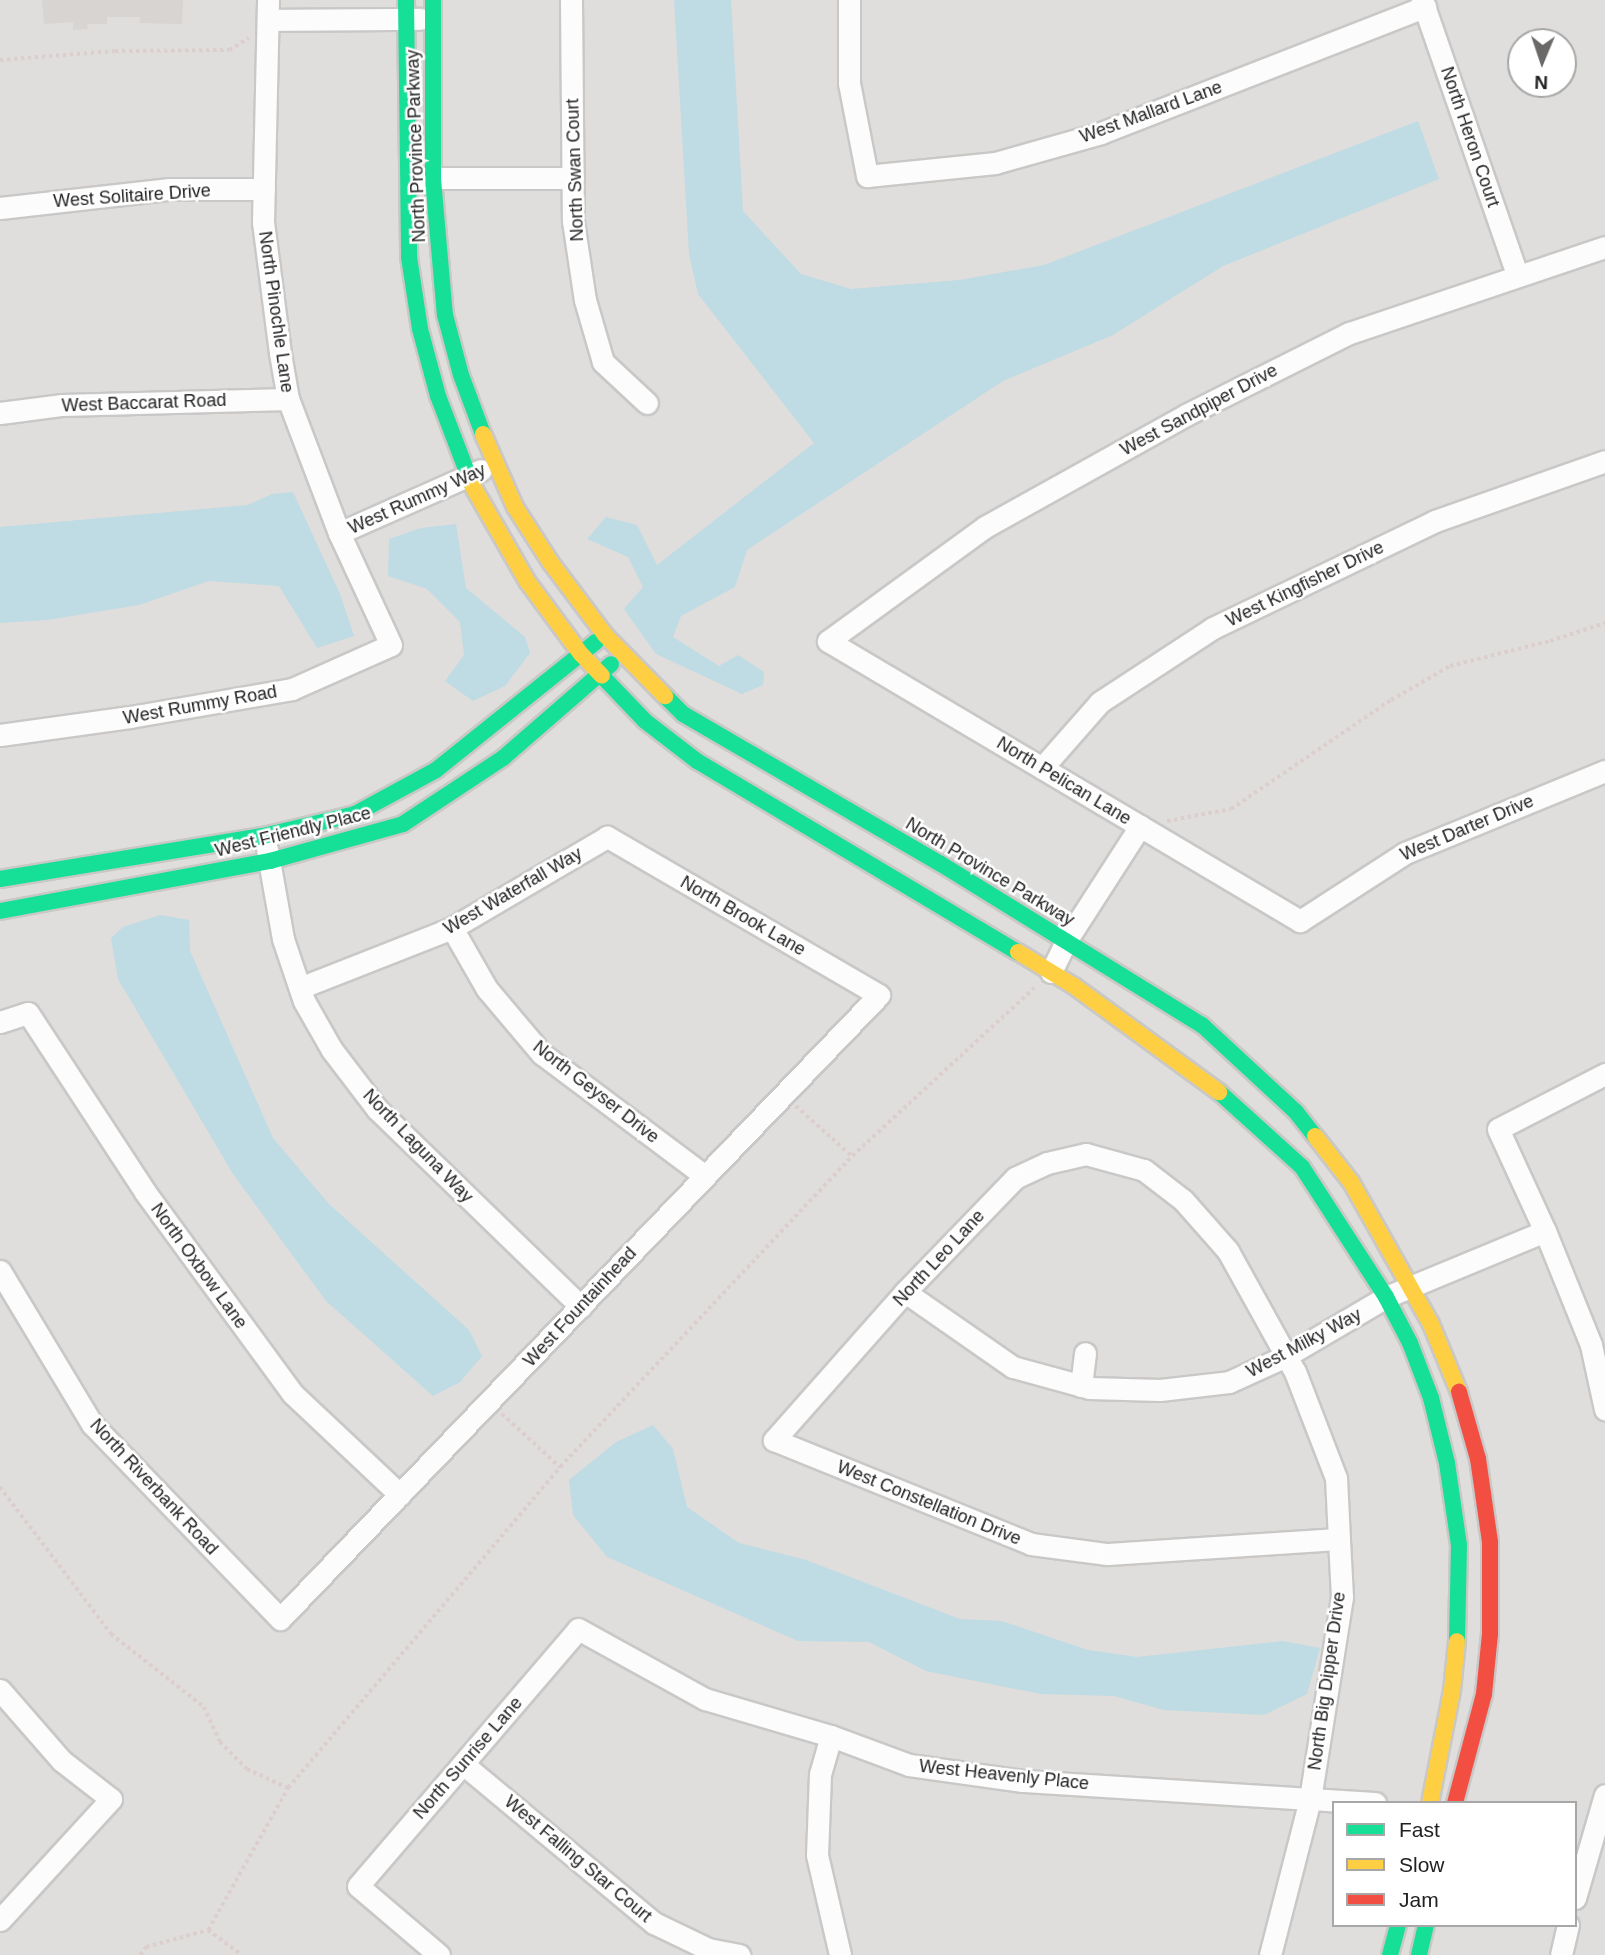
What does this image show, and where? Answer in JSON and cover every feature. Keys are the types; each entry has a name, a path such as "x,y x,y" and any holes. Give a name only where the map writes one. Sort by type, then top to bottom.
{"street":[{"name":"North Swan Court","path":"571,0 573,221 585,300 603,362 647,403"},
{"name":"West Mallard Lane","path":"849,0 849,83 867,176 995,163 1101,133 1423,3"},
{"name":"North Heron Court","path":"1423,3 1517,275"},
{"name":"North Province Parkway","path":"406,9 408,257 420,329 438,396 467,476 527,581 581,654 645,721 697,761 1051,972 1220,1092 1302,1167 1399,1292 1431,1324 1460,1394 1478,1459 1490,1542 1490,1634 1483,1694 1456,1801"},
{"path":"268,19 433,9"},
{"name":"North Province Parkway","path":"433,9 433,179 445,315 461,375 494,465 515,507 551,563 605,635 683,714 941,864 1202,1025 1296,1112 1352,1182 1399,1292 1410,1343 1431,1398 1447,1462 1459,1545 1458,1631 1452,1691 1430,1801"},
{"name":"North Pinochle Lane","path":"268,19 263,222 288,399 339,533 391,645"},
{"path":"407,178 573,178"},
{"name":"West Solitaire Drive","path":"0,208 170,190 264,189"},
{"name":"West Sandpiper Drive","path":"828,641 985,527 1186,415 1349,333 1605,247"},
{"name":"West Baccarat Road","path":"0,413 62,405 288,399"},
{"name":"West Kingfisher Drive","path":"1041,768 1100,702 1213,628 1435,521 1605,461"},
{"name":"West Rummy Way","path":"339,533 494,465"},
{"name":"West Friendly Place","path":"0,879 263,836 355,814 386,800 436,770 605,635"},
{"name":"North Pelican Lane","path":"828,641 1300,921"},
{"name":"West Rummy Road","path":"0,735 130,717 292,689 391,645"},
{"name":"West Friendly Place","path":"0,911 270,861 329,847 414,818 503,758 623,653"},
{"name":"West Darter Drive","path":"1300,921 1405,852 1605,771"},
{"path":"1051,972 1066,941 1140,826"},
{"name":"North Laguna Way","path":"263,836 270,861 283,939 300,988 332,1050 377,1109 581,1307"},
{"name":"West Waterfall Way","path":"300,988 452,928 607,837"},
{"name":"North Brook Lane","path":"607,837 879,995"},
{"name":"North Geyser Drive","path":"452,928 487,989 542,1054 704,1175"},
{"name":"West Fountainhead","path":"281,1619 879,995"},
{"name":"North Oxbow Lane","path":"0,1022 28,1013 145,1192 293,1394 400,1495"},
{"path":"1605,1074 1498,1129 1545,1231 1595,1328 1605,1409"},
{"name":"North Leo Lane","path":"774,1440 905,1292 1015,1178 1047,1164 1086,1154 1144,1170"},
{"name":"North Big Dipper Drive","path":"1144,1170 1183,1200 1228,1251 1286,1356 1336,1478 1342,1597 1310,1799 1270,1955"},
{"name":"West Milky Way","path":"905,1292 1013,1367 1081,1386 1160,1390 1229,1382 1286,1356 1399,1292 1545,1231"},
{"name":"North Riverbank Road","path":"0,1271 92,1424 281,1619"},
{"path":"1081,1386 1085,1353"},
{"name":"West Constellation Drive","path":"774,1440 1031,1544 1107,1553 1339,1539"},
{"name":"West Heavenly Place","path":"578,1629 705,1699 831,1736 909,1765 1023,1781 1342,1801"},
{"name":"North Sunrise Lane","path":"439,1955 358,1886 578,1629"},
{"path":"0,1690 62,1761 111,1799 0,1920"},
{"path":"831,1736 820,1774 817,1855 840,1955"},
{"name":"West Falling Star Court","path":"463,1764 654,1923 708,1948 739,1955"},
{"path":"1577,1881 1580,1856 1605,1795"},
{"path":"1390,1955 1397,1927"},
{"path":"1419,1955 1426,1927"},
{"path":"1561,1955 1568,1927"}],"path":[{"path":"0,60 115,51 229,50 252,36 268,19"},
{"path":"1140,826 1230,809 1391,701 1450,666 1550,641 1605,623"},
{"path":"140,1955 146,1947 208,1930 288,1788 560,1466 852,1156 1051,972"},
{"path":"782,1094 852,1156"},
{"path":"489,1402 560,1466"},
{"path":"0,1487 111,1634 204,1707 220,1742 247,1769 288,1788"},
{"path":"208,1930 242,1955"}],"shaded area":[{"path":"0,0 1605,0 1605,1955 0,1955"}],"water":[{"path":"674,0 731,0 743,211 801,274 851,289 959,280 1044,265 1418,121 1439,179 1223,266 1113,335 1003,381 747,550 735,587 681,616 673,637 719,666 738,655 764,672 763,685 742,694 656,654 624,609 643,587 628,557 587,539 606,517 637,525 657,565 814,443 698,294 689,254"},
{"path":"293,492 340,594 354,636 317,648 279,586 209,581 139,605 47,620 0,623 0,527 248,505 272,494"},
{"path":"456,524 466,588 525,637 530,653 505,686 473,701 445,681 464,655 460,622 427,589 388,576 389,539 421,528"},
{"path":"160,915 189,920 190,951 273,1138 329,1204 469,1330 482,1356 460,1382 433,1396 326,1301 233,1174 118,979 111,938 123,927"},
{"path":"653,1425 673,1449 687,1507 739,1543 806,1560 960,1619 1002,1621 1088,1650 1137,1657 1283,1641 1320,1648 1307,1694 1264,1715 1164,1710 1114,1696 1041,1694 926,1671 869,1642 798,1641 607,1557 573,1515 569,1480 616,1442"}],"building":[{"path":"42,0 183,0 182,24 140,23 140,17 107,17 107,24 87,24 88,29 73,30 73,22 44,24"}],"traffic: fast":[{"path":"406,0 409,257 420,329 438,396 472,485"},
{"path":"433,0 433,179 445,315 461,375 483,434"},
{"path":"0,879 263,836 355,814 436,770 596,642"},
{"path":"0,911 270,861 403,824 503,758 611,664"},
{"path":"602,676 645,721 697,761 1018,952"},
{"path":"665,696 683,714 941,864 1202,1025 1296,1112 1315,1136"},
{"path":"1219,1092 1302,1167 1386,1297 1410,1343 1431,1398 1447,1463 1459,1545 1457,1641"},
{"path":"1390,1955 1397,1927"},
{"path":"1419,1955 1426,1927"}],"traffic: slow":[{"path":"483,434 515,507 551,563 605,635 665,696"},
{"path":"472,485 527,581 581,654 602,676"},
{"path":"1018,952 1074,986 1219,1092"},
{"path":"1315,1136 1351,1182 1431,1324 1459,1392"},
{"path":"1430,1801 1452,1691 1457,1641"}],"traffic: jam":[{"path":"1456,1801 1484,1694 1490,1634 1490,1542 1478,1459 1459,1392"}]}
